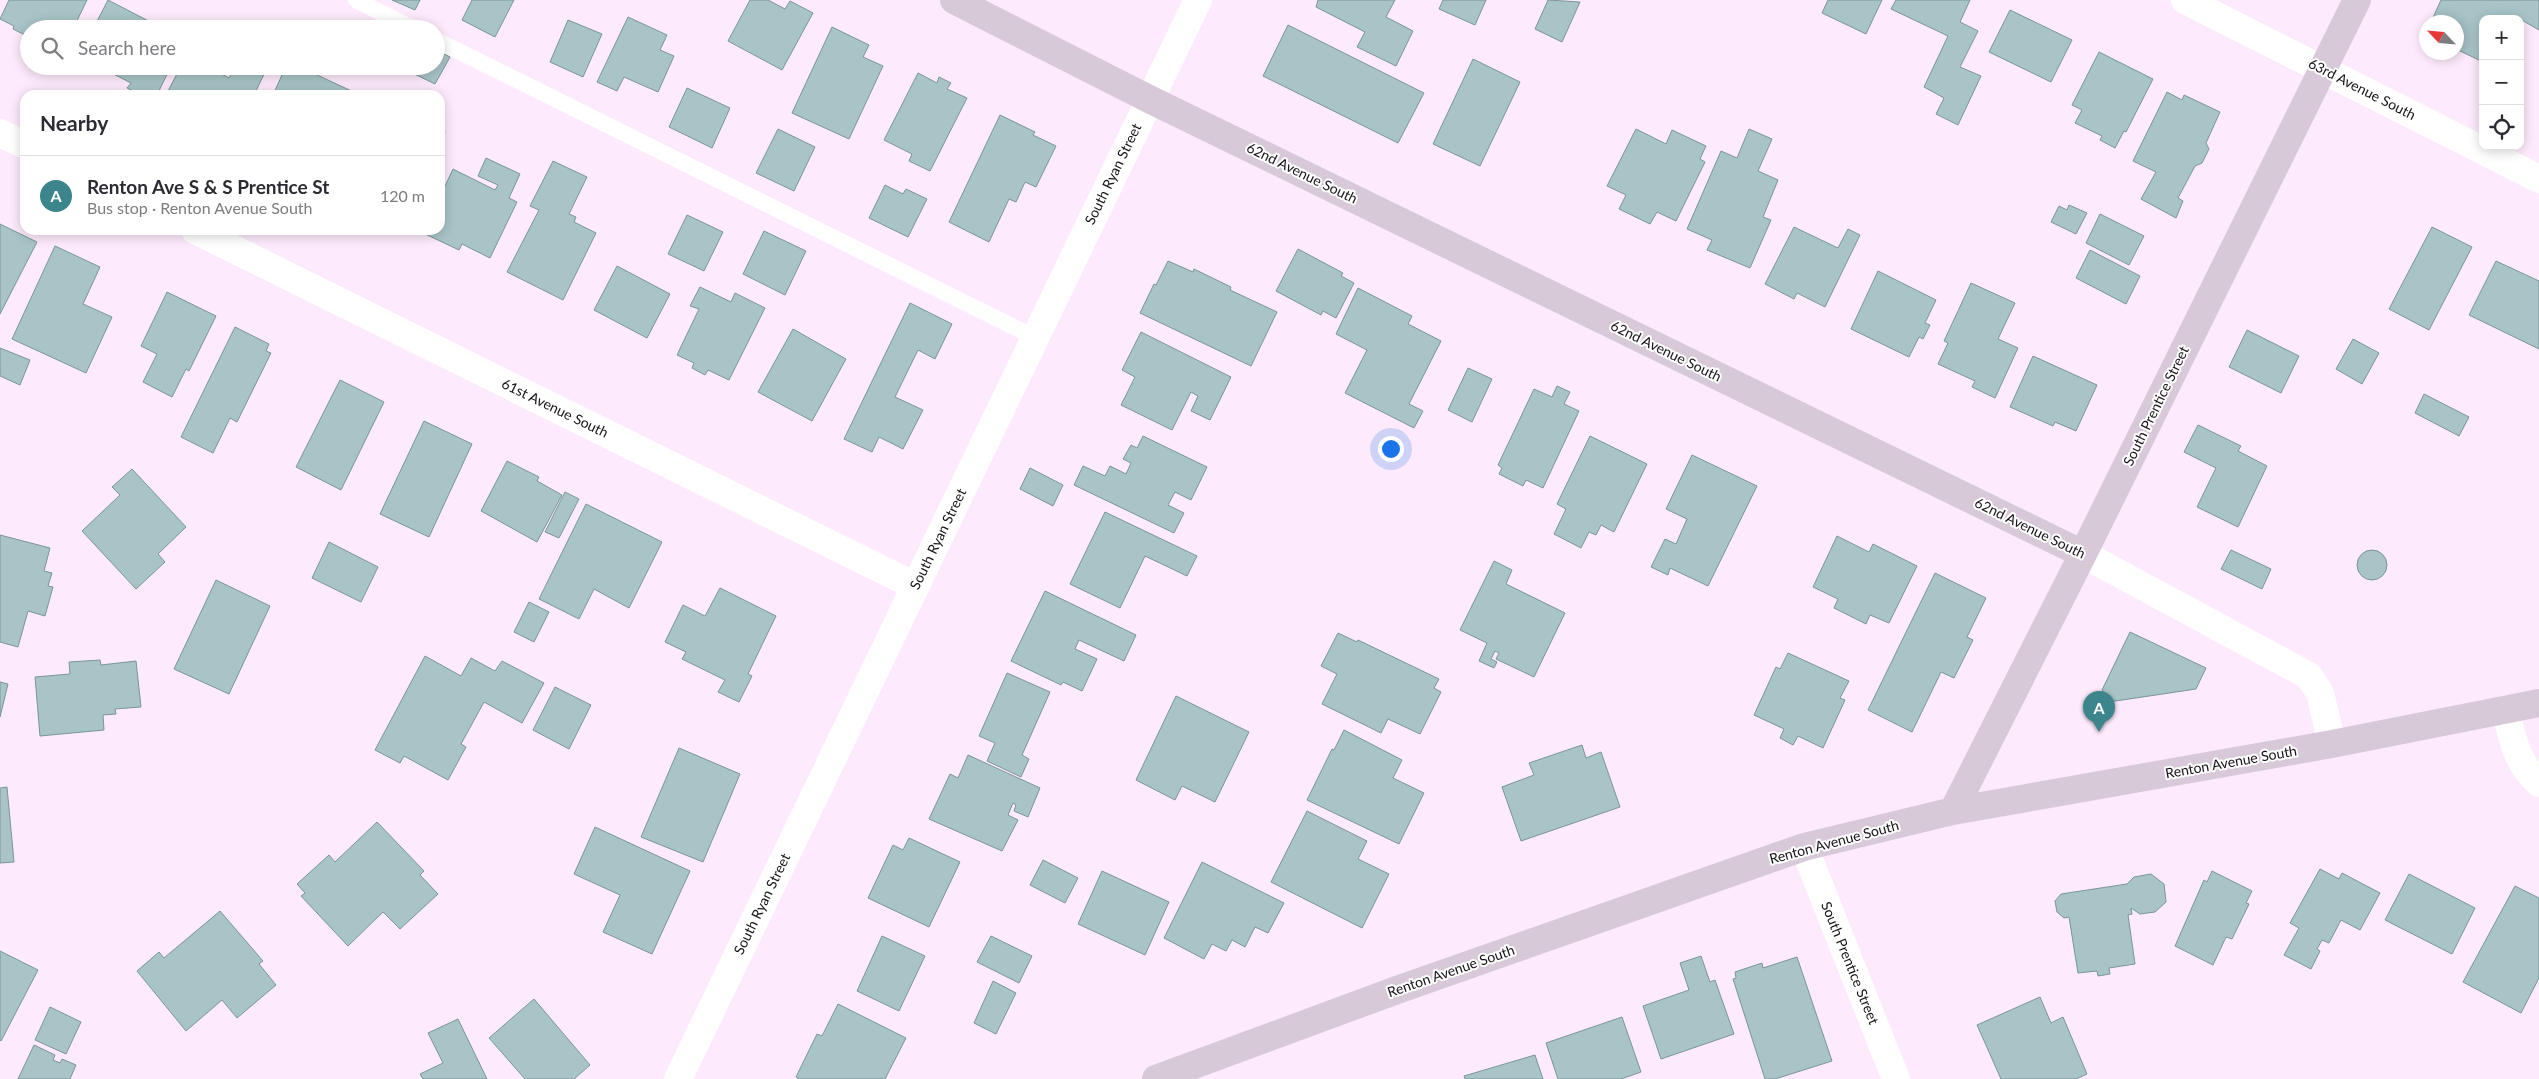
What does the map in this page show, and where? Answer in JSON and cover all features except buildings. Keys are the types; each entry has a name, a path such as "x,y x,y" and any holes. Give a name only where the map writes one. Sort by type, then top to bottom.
{"street":[{"name":"62nd Avenue South","path":"954,0 1149,99 2083,554 2309,676 2320,693 2332,744"},
{"name":"South Ryan Street","path":"678,1079 1198,0"},
{"name":"63rd Avenue South","path":"2185,0 2539,179"},
{"name":"South Prentice Street","path":"1953,811 2083,554 2357,0"},
{"path":"0,133 20,143"},
{"name":"61st Avenue South","path":"205,235 915,586"},
{"name":"Renton Avenue South","path":"1156,1079 1397,990 1804,847 1953,811 2332,744 2539,703"},
{"path":"2506,709 2512,744 2519,761 2539,783"},
{"name":"South Prentice Street","path":"1804,847 1896,1079"}],"lane":[{"path":"356,0 396,20"},
{"path":"445,44 1034,338"}],"place":[{"name":"Renton Ave S & S Prentice St","path":"2099,732"}]}
